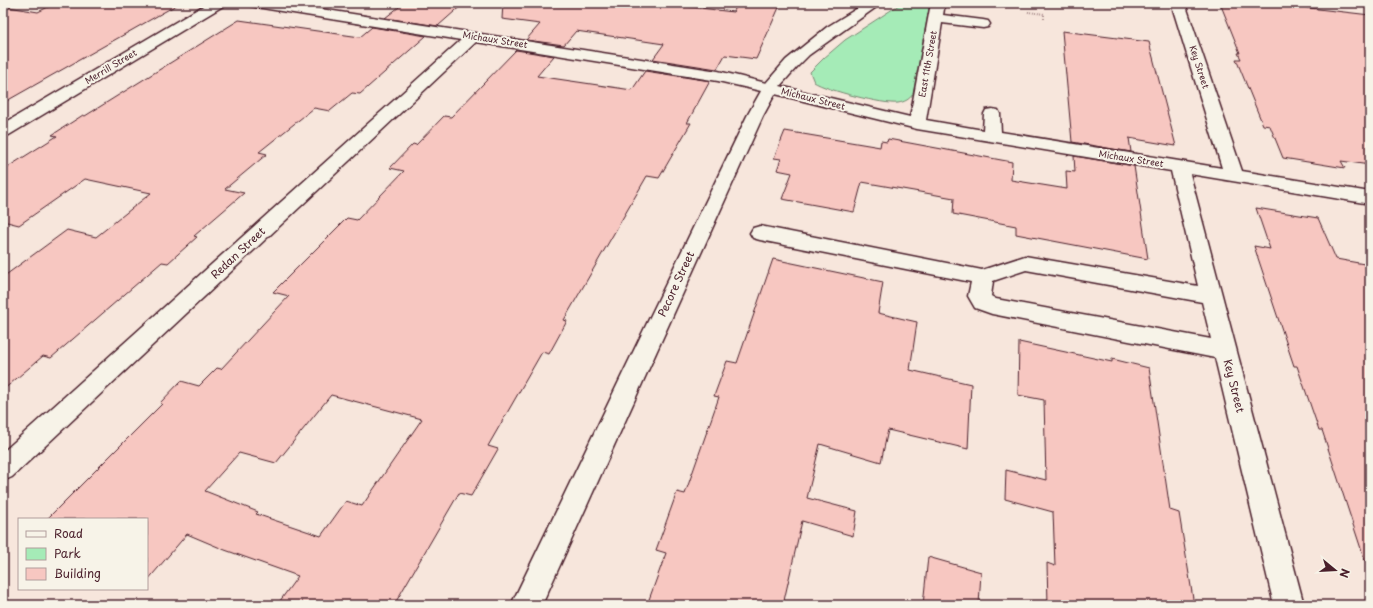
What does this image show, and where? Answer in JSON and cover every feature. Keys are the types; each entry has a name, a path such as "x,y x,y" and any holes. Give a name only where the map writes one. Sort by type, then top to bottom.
{"street":[{"name":"Merrill Street","path":"3,131 218,3"},
{"name":"Michaux Street","path":"256,3 718,76 917,124 1370,198"},
{"name":"Pecore Street","path":"526,605 755,116 771,88 788,68 814,44 843,23 876,3"},
{"name":"Key Street","path":"1178,3 1234,176"},
{"path":"937,10 983,24"},
{"name":"East 11th Street","path":"917,124 937,10"},
{"name":"Redan Street","path":"3,469 473,37"},
{"path":"992,114 992,136"},
{"name":"Key Street","path":"1179,167 1289,605"},
{"path":"760,233 983,277 1025,263 1211,296"},
{"path":"983,277 979,296 983,302 992,306 1225,351"}],"path":[{"path":"1028,12 1044,14 1044,20"}],"green space":[{"path":"902,3 930,3 913,94 910,98 898,103 881,102 842,93 814,82 810,72 824,58 845,40"}],"building":[{"path":"56,3 180,3 3,103 3,6 38,12"},
{"path":"404,3 464,3 438,26 385,18"},
{"path":"503,3 625,3 655,7 659,3 733,12 739,3 781,3 756,59 725,55 717,69 653,59 664,44 576,31 564,45 526,40 540,24 502,19"},
{"path":"1220,3 1266,3 1370,15 1370,165 1341,161 1345,168 1283,158 1270,126 1263,125 1236,59 1241,59 1238,53 1240,53"},
{"path":"239,20 360,37 372,27 426,36 360,94 352,93 330,111 314,108 259,152 267,154 225,189 244,193 194,236 197,237 168,263 162,262 51,358 43,356 3,390 3,277 67,230 96,237 151,193 85,179 19,225 3,221 3,170 57,136 52,135 83,115 85,116"},
{"path":"1062,31 1149,42 1176,146 1129,138 1131,152 1072,142"},
{"path":"516,50 554,56 537,76 632,90 645,71 710,81 687,123 691,123 659,178 647,176 564,320 567,321 549,354 542,352 488,446 498,449 471,496 459,493 394,605 277,605 298,576 225,550 187,534 148,580 148,518 48,518 162,404 160,403 181,381 199,386 217,368 221,369 289,296 273,292 347,218 357,220 404,171 390,168 413,144 416,145 444,116 451,117","holes":["331,395 422,419 362,506 346,501 321,536 256,514 258,512 205,491 239,453 276,463"]},
{"path":"785,131 880,147 881,141 887,142 888,139 1012,162 1011,180 1067,189 1066,171 1075,172 1074,156 1134,166 1148,259 1016,234 1016,226 953,214 954,198 862,182 854,212 782,199 792,173 777,170 781,159 774,158"},
{"path":"1256,208 1318,218 1336,259 1370,265 1370,560 1365,561 1322,430 1319,430 1297,366 1294,366 1254,246 1270,249"},
{"path":"773,259 883,282 878,313 917,322 910,370 971,384 968,449 888,430 881,462 820,444 807,498 857,511 853,536 802,521 783,605 647,605 666,553 656,550 677,492 685,494 719,397 714,396 727,361 737,363"},
{"path":"1019,342 1112,362 1112,359 1149,368 1170,510 1179,513 1194,605 1048,605 1047,563 1055,566 1053,512 1005,499 1006,470 1046,480 1044,400 1018,395"},
{"path":"928,557 981,572 979,605 923,605"}]}
